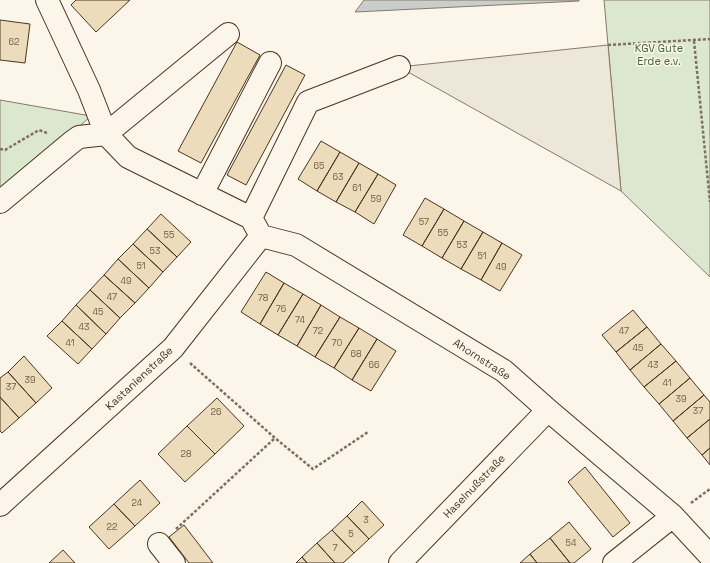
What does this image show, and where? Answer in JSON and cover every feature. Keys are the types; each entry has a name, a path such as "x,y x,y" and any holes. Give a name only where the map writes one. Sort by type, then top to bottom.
{"street":[{"path":"47,0 89,90 106,134"},
{"path":"0,202 72,142 80,137 106,134 228,34"},
{"path":"202,194 270,63"},
{"name":"Kastanienstraße","path":"0,505 173,348 256,227 308,102 399,67"},
{"name":"Ahornstraße","path":"106,134 128,157 202,194 256,227 296,245 504,371 673,516 710,556"},
{"name":"Haselnußstraße","path":"400,563 548,410"},
{"path":"614,563 673,516"},
{"path":"159,544 174,563"}],"path":[{"path":"608,45 710,40"},
{"path":"694,41 710,202"},
{"path":"0,149 5,150 39,130 72,142"},
{"path":"173,348 275,438 313,469 368,432"},
{"path":"159,544 275,438"}],"green space":[{"name":"KGV Gute Erde e.v.","path":"604,0 710,0 710,277 621,191"},
{"path":"0,100 91,116 0,197"}],"shaded area":[{"path":"364,0 579,0 579,1 355,12"},
{"path":"608,45 621,191 399,67"}],"building":[{"path":"76,0 130,0 96,32 71,5"},
{"path":"0,20 30,24 25,63 0,60"},
{"path":"237,42 260,55 201,163 178,151"},
{"path":"286,65 305,75 246,185 227,175"},
{"path":"321,141 340,152 317,191 298,179"},
{"path":"340,152 359,163 336,202 317,191"},
{"path":"359,163 378,174 355,212 336,202"},
{"path":"378,174 396,185 374,224 355,212"},
{"path":"425,198 444,209 422,246 403,235"},
{"path":"444,209 464,221 442,258 422,246"},
{"path":"161,214 191,242 177,257 147,229"},
{"path":"464,221 483,232 461,269 442,258"},
{"path":"147,229 177,257 163,272 133,244"},
{"path":"483,232 502,243 481,280 461,269"},
{"path":"502,243 522,255 500,291 481,280"},
{"path":"133,244 163,272 149,288 118,259"},
{"path":"118,259 149,288 135,303 104,275"},
{"path":"266,272 284,283 260,324 241,312"},
{"path":"104,275 135,303 120,318 90,290"},
{"path":"284,283 303,294 278,335 260,324"},
{"path":"90,290 120,318 106,334 76,305"},
{"path":"303,294 321,305 297,346 278,335"},
{"path":"76,305 106,334 92,349 62,321"},
{"path":"321,305 340,317 315,357 297,346"},
{"path":"633,310 647,327 616,352 602,335"},
{"path":"340,317 359,328 334,368 315,357"},
{"path":"62,321 92,349 78,364 47,336"},
{"path":"647,327 661,344 630,370 616,352"},
{"path":"359,328 377,339 352,380 334,368"},
{"path":"377,339 396,351 371,391 352,380"},
{"path":"661,344 676,361 644,387 630,370"},
{"path":"24,356 52,388 36,403 8,372"},
{"path":"676,361 690,378 659,404 644,387"},
{"path":"8,372 36,403 19,418 0,397 0,378"},
{"path":"690,378 704,395 673,421 659,404"},
{"path":"704,395 710,402 710,419 687,438 673,421"},
{"path":"0,397 19,418 2,433 0,431"},
{"path":"217,398 244,426 215,454 187,426"},
{"path":"710,419 710,448 702,455 687,438"},
{"path":"187,426 215,454 185,482 158,454"},
{"path":"710,448 710,465 702,455"},
{"path":"585,467 630,523 613,537 568,482"},
{"path":"140,480 160,503 135,526 114,504"},
{"path":"362,501 384,525 369,539 347,516"},
{"path":"114,504 135,526 109,549 89,527"},
{"path":"347,516 369,539 354,553 332,530"},
{"path":"569,522 591,549 574,563 570,563 550,538"},
{"path":"184,525 213,563 189,563 169,537"},
{"path":"332,530 354,553 343,563 335,563 317,543"},
{"path":"550,538 570,563 537,563 530,554"},
{"path":"317,543 335,563 307,563 302,557"},
{"path":"63,550 75,563 49,563"},
{"path":"530,554 537,563 520,563"},
{"path":"302,557 307,563 296,563"}]}
